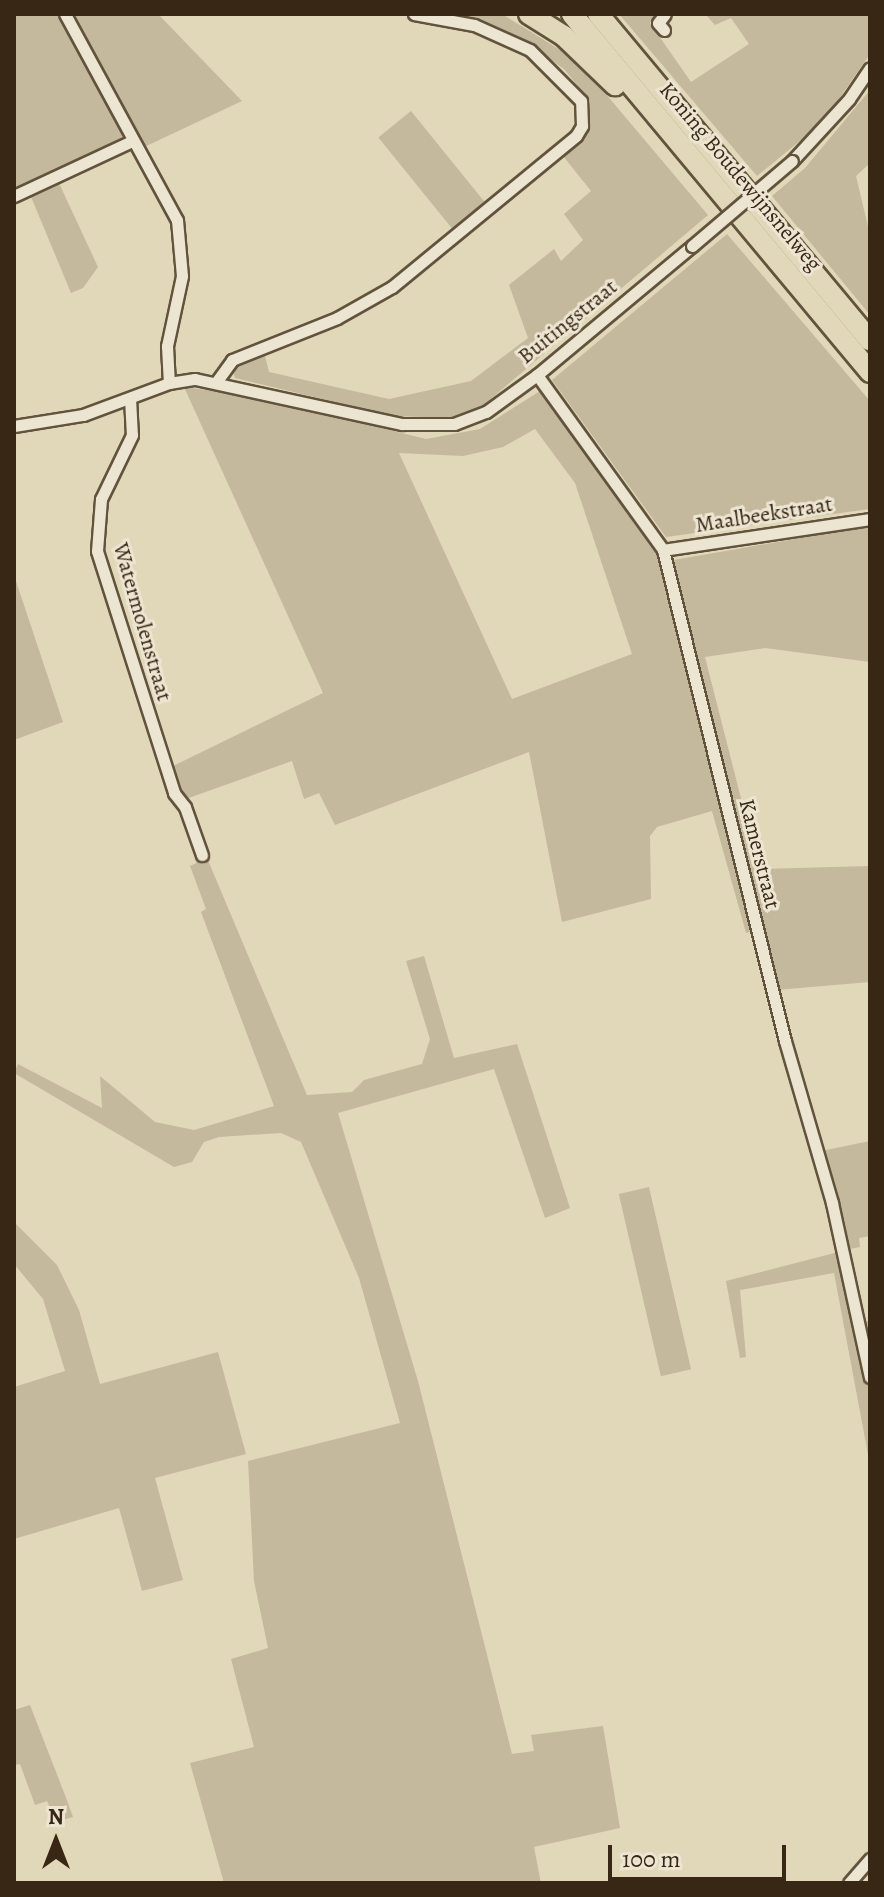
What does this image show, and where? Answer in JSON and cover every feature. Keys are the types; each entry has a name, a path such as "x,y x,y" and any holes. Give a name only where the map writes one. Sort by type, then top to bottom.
{"highway":[{"path":"529,14 564,36 638,109 656,114"},
{"name":"Koning Boudewijnsnelweg","path":"572,14 870,372"},
{"name":"Koning Boudewijnsnelweg","path":"598,14 870,341"}],"street":[{"path":"65,14 178,225 182,276 167,346 169,383"},
{"path":"217,381 232,360 337,318 392,287 576,136 584,115 572,88 530,50 474,25 414,14"},
{"path":"664,30 658,23 665,14"},
{"name":"Buitingstraat","path":"14,426 83,415 169,383 217,381 428,426 454,424 486,412 537,375 792,161 849,99 870,68"},
{"path":"14,196 132,141"},
{"name":"Kamerstraat","path":"537,375 663,550 785,1041 832,1203 870,1377"},
{"name":"Watermolenstraat","path":"130,398 132,435 101,499 97,551 174,793 185,807 202,855"},
{"name":"Maalbeekstraat","path":"663,550 870,519"},
{"path":"849,1883 870,1859"}],"shaded area":[{"path":"14,14 62,14 124,132 119,142 14,191"},
{"path":"68,14 158,14 242,101 140,149"},
{"path":"445,14 502,14 578,61 708,215 480,408 450,418 393,416 235,378 232,368 264,352 269,372 389,399 471,381 528,338 509,285 554,249 561,261 583,240 564,214 591,191 563,156 582,143 590,124 590,101 564,69 524,41"},
{"path":"619,14 658,14 650,23 691,82 749,44 731,18 715,25 705,14 870,14 870,54 823,122 757,176"},
{"path":"870,90 870,163 856,176 870,235 870,315 772,196 805,168"},
{"path":"411,111 485,203 453,229 378,137"},
{"path":"58,181 98,267 83,288 71,293 29,192"},
{"path":"727,234 870,401 870,509 666,537 552,380"},
{"path":"184,387 252,396 426,439 480,429 540,391 662,562 870,526 870,662 765,648 705,657 759,869 870,866 870,982 776,990 760,929 746,933 712,811 657,827 650,836 651,899 562,922 529,752 335,825 319,793 304,799 292,761 186,799 171,767 323,693","holes":["535,429 575,483 632,654 512,699 399,453 463,456 503,447"]},
{"path":"14,575 63,722 14,740"},
{"path":"207,858 307,1095 352,1092 364,1080 422,1064 430,1039 406,961 424,956 454,1058 517,1044 570,1208 545,1218 494,1069 338,1113 418,1381 512,1754 534,1751 531,1735 603,1726 620,1828 534,1847 541,1883 224,1883 190,1763 254,1747 231,1659 268,1648 254,1581 248,1461 400,1423 359,1278 301,1142 281,1133 219,1137 204,1142 192,1162 174,1167 14,1073 18,1064 102,1108 100,1076 155,1122 194,1130 274,1106 201,912 206,909 190,866"},
{"path":"870,1141 870,1236 859,1238 860,1247 850,1249 821,1151"},
{"path":"649,1187 691,1369 661,1376 619,1194"},
{"path":"14,1222 57,1265 79,1310 100,1384 218,1352 246,1454 155,1478 183,1580 142,1591 119,1508 14,1539 14,1387 65,1371 43,1299 14,1264"},
{"path":"850,1249 864,1321 870,1321 870,1465 834,1273 740,1290 746,1357 740,1358 726,1281"},
{"path":"30,1705 73,1817 56,1822 47,1801 35,1805 20,1764 14,1765 14,1710"}]}
